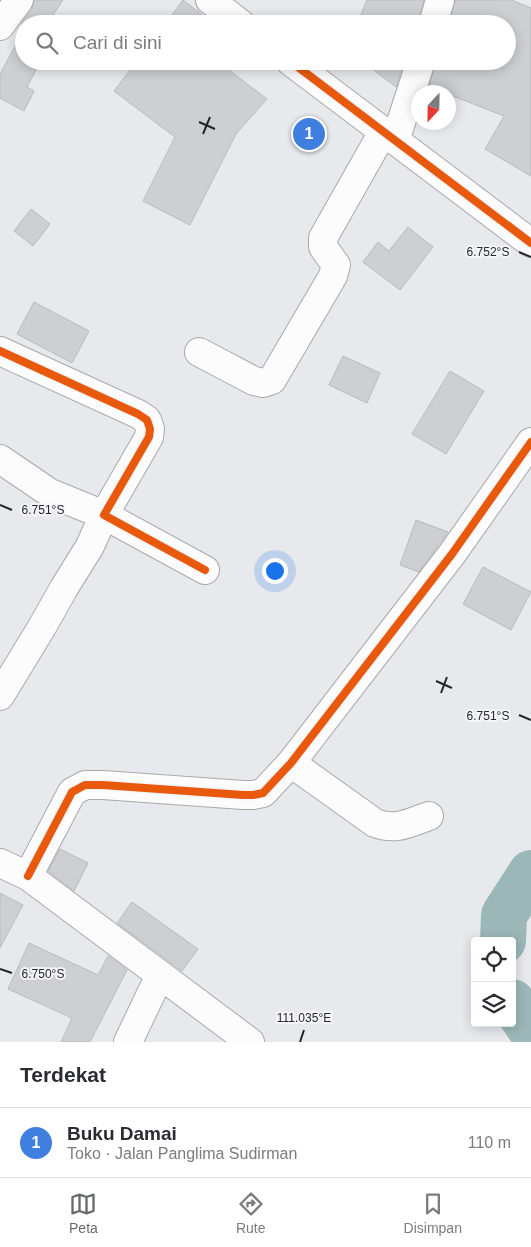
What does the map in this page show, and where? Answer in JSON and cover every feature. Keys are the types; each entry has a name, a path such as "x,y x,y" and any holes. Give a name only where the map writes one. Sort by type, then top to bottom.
{"street":[{"path":"0,26 19,0"},
{"path":"210,0 229,15"},
{"path":"436,15 440,0"},
{"path":"302,70 531,243"},
{"path":"198,352 254,381 263,383 272,380 334,276 336,265 323,247 322,238 389,137 417,70"},
{"path":"0,351 125,407 146,420 150,429 149,437 104,515 90,546 0,696"},
{"path":"28,876 72,792 86,785 253,795 263,793 291,763 452,554 531,442"},
{"path":"0,458 50,493 104,515 204,570"},
{"path":"291,763 375,823 395,827 429,816"},
{"path":"0,863 28,876 250,1042"},
{"path":"128,1042 160,975"}],"building":[{"path":"34,0 63,0 53,15 28,15 32,9"},
{"path":"183,0 202,15 172,15"},
{"path":"367,0 424,0 420,15 361,15"},
{"path":"455,0 511,0 531,8 531,176 485,149 504,116 456,97 456,85 430,85 434,70 516,70 516,15 451,15"},
{"path":"15,46 15,70 36,70 27,87 34,91 24,111 0,98 0,74"},
{"path":"130,70 229,70 267,99 236,134 190,225 143,201 175,137 114,91"},
{"path":"374,70 401,70 396,87"},
{"path":"31,209 50,224 33,246 14,231"},
{"path":"408,227 433,247 400,290 363,262 378,242 389,251"},
{"path":"34,302 89,331 72,363 17,334"},
{"path":"343,356 380,373 367,403 329,385"},
{"path":"450,371 484,391 446,454 412,434"},
{"path":"416,520 448,532 419,572 400,565"},
{"path":"483,567 531,592 511,630 463,604"},
{"path":"60,849 88,863 74,891 48,871"},
{"path":"0,893 23,905 0,948"},
{"path":"132,902 198,949 182,971 117,923"},
{"path":"29,943 98,975 108,956 127,970 90,1042 61,1042 72,1018 8,989"}],"waterway":[{"path":"503,937 504,915 531,873"},
{"path":"516,1008 531,1030"}],"cycle path":[{"path":"302,70 531,243"},
{"path":"0,351 138,414 147,420 150,429 149,437 104,515 205,570"},
{"path":"28,876 72,792 85,785 243,795 263,793 291,763 452,554 531,442"}],"place":[{"name":"Buku Damai","path":"309,134"}]}
